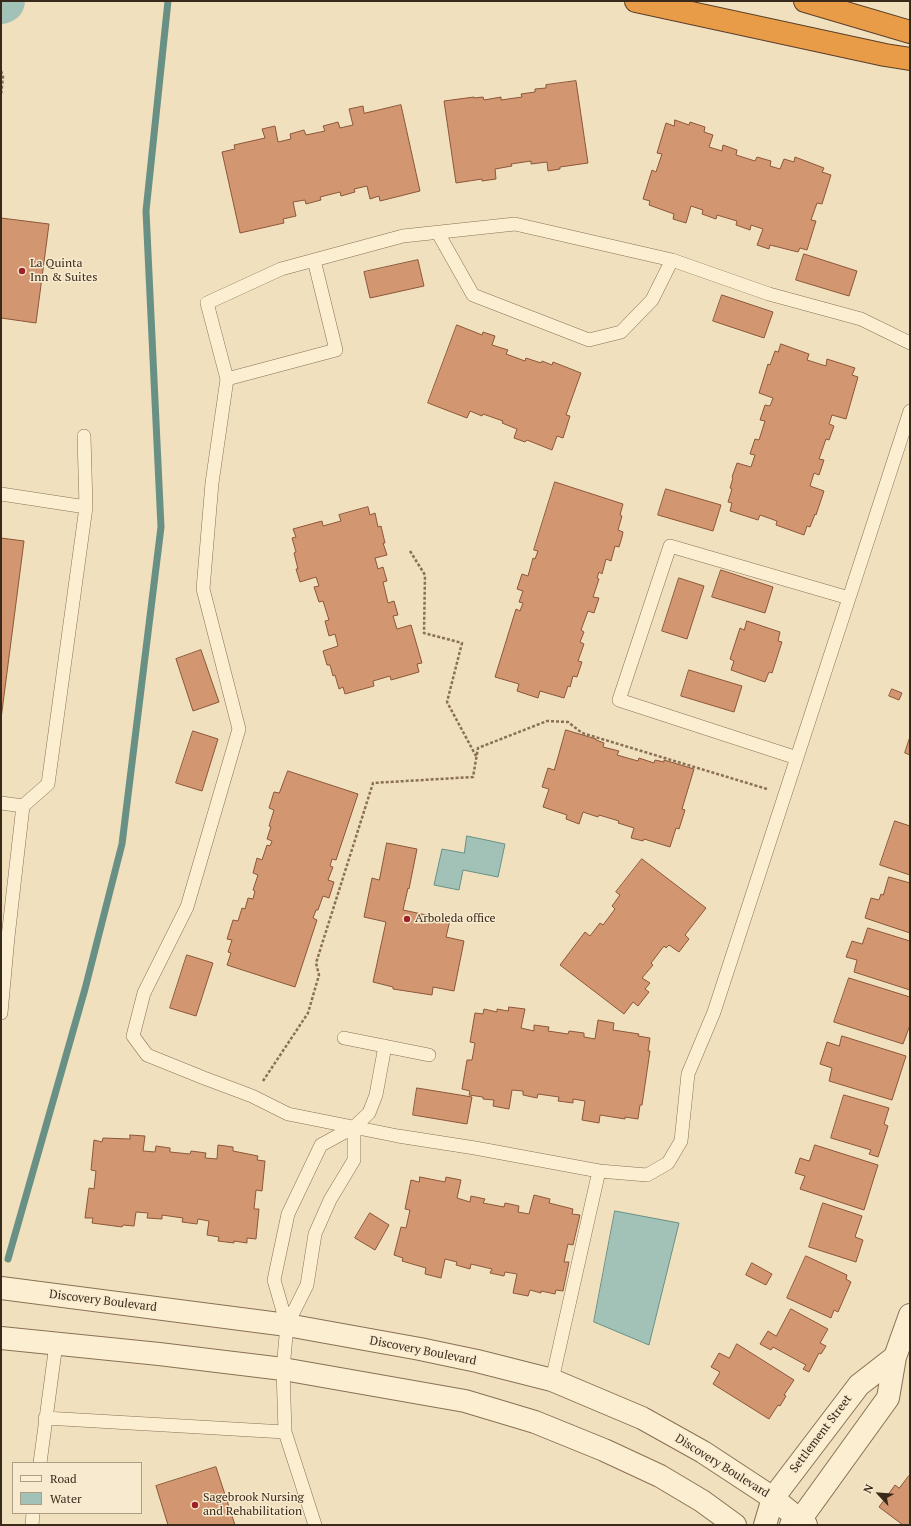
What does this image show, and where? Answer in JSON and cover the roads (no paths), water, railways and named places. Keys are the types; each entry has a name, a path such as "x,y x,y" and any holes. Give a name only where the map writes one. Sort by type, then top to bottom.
{"highway":[{"path":"636,1 885,55 910,59"},
{"path":"805,1 910,32"}],"street":[{"name":"Discovery Boulevard","path":"1,1288 287,1325 420,1349 477,1361 552,1380 642,1418 703,1452 773,1498 799,1523"},
{"path":"799,1523 888,1398 896,1357 910,1315"},
{"path":"1,1338 159,1354 283,1369 465,1401 535,1422 604,1450 660,1476 702,1501 735,1525"},
{"name":"Settlement Street","path":"765,1525 773,1498 859,1385 896,1357"}],"lane":[{"path":"910,343 861,319 769,294 672,260 515,224 403,236 281,269 207,303 228,379 212,484 203,589 239,729 187,907 144,993 132,1036 147,1055 252,1096 288,1114 599,1171 647,1176 668,1163 681,1141 688,1074 714,1012 910,411"},
{"path":"438,233 473,295 590,340 620,332 652,300 672,260"},
{"path":"228,379 336,350 314,260"},
{"path":"1,1013 4,936 24,806 48,784 86,507 84,436"},
{"path":"1,494 86,507"},
{"path":"797,758 619,700 670,546 849,598"},
{"path":"1,803 24,806"},
{"path":"344,1038 429,1056"},
{"path":"315,1525 285,1432 283,1369 287,1325 274,1280 288,1214 322,1145 354,1127 369,1113 376,1095 384,1046"},
{"path":"287,1325 307,1285 316,1234 330,1200 354,1160 354,1127"},
{"path":"552,1380 599,1171"},
{"path":"40,1462 56,1344"},
{"path":"45,1418 285,1432"},
{"path":"32,1525 34,1514"}],"water":[{"path":"467,836 505,844 498,877 463,870 459,890 434,885 442,849 464,853"},
{"path":"615,1211 679,1223 649,1345 594,1322"}],"waterway":[{"path":"8,1259 85,989 122,844 161,527 146,211 168,1"}],"place":[{"name":"La Quinta Inn & Suites","path":"22,271"},
{"name":"Arboleda office","path":"407,919"},
{"name":"Sagebrook Nursing and Rehabilitation","path":"195,1505"}]}
